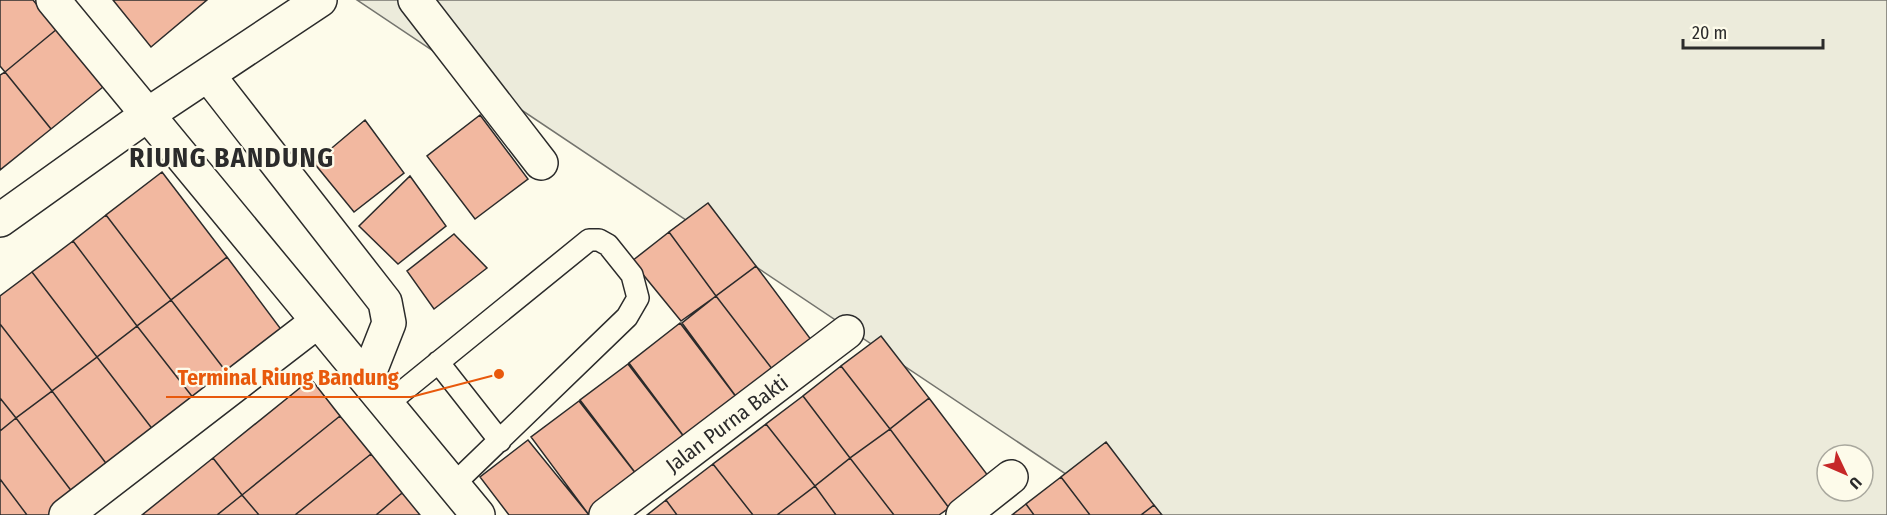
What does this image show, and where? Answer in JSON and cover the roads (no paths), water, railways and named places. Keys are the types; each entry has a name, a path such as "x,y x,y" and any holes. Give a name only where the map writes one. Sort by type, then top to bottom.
{"street":[{"path":"53,0 478,515"},
{"path":"0,220 147,115 320,0"},
{"path":"415,0 541,163"},
{"path":"208,75 385,302 389,323 377,392"},
{"path":"87,509 318,321"},
{"name":"Jalan Purna Bakti","path":"606,515 847,332"},
{"path":"963,515 1011,477"}],"lane":[{"path":"377,392 438,362 589,240 599,240 608,245 632,275 638,297 627,317 453,485"},
{"path":"438,362 500,441"}],"place":[{"name":"Terminal Riung Bandung","path":"499,374"}],"district":[{"name":"RIUNG BANDUNG","path":"232,158"}]}
